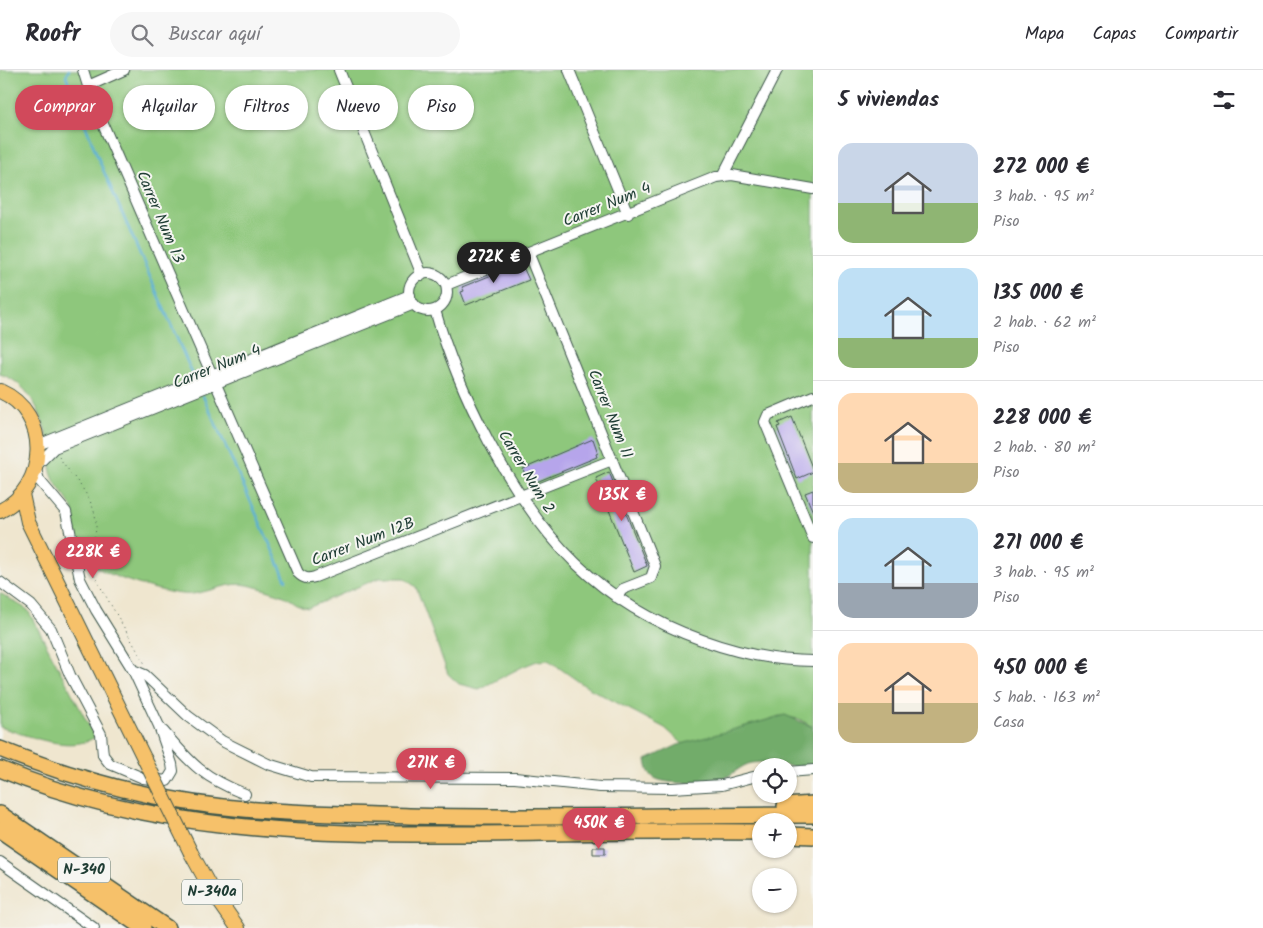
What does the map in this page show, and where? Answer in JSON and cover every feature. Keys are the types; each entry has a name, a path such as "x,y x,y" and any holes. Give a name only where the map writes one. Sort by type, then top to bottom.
{"highway":[{"path":"0,749 59,771 112,786 199,803 242,809 303,813 457,817 813,815"},
{"path":"0,769 38,784 101,802 160,816 244,828 304,832 426,834 752,832"},
{"path":"683,815 813,804"},
{"name":"N-340","path":"0,814 166,928"},
{"name":"N-340","path":"0,830 143,928"},
{"path":"797,833 813,832"},
{"path":"797,834 813,836"}],"main road":[{"path":"0,391 17,402 28,414 35,429 38,445 36,467 24,492 0,511"},
{"path":"24,492 28,522"},
{"path":"0,511 14,514 28,522"},
{"name":"N-340a","path":"28,522 191,853 212,891 238,928"}],"street":[{"name":"Carrer Num 13","path":"83,70 88,85"},
{"path":"90,85 124,70"},
{"path":"339,70 422,275"},
{"path":"569,70 628,214"},
{"path":"777,70 723,175 813,188"},
{"name":"Carrer Num 13","path":"107,130 213,380"},
{"name":"Carrer Num 4","path":"446,286 723,175"},
{"name":"Carrer Num 11","path":"528,252 655,570 651,578 623,589 616,597"},
{"path":"435,274 446,286 446,300 435,310 424,311 412,300 413,281 422,275 435,274"},
{"name":"Carrer Num 4","path":"36,467 54,448 213,380 412,300"},
{"name":"Carrer Num 2","path":"435,310 448,352 475,414 520,496 562,551 616,597 665,625 712,644 775,659 813,660"},
{"name":"Carrer Num 4","path":"38,445 213,380"},
{"name":"Carrer Num 12B","path":"213,380 298,573 302,577 309,579 612,460"},
{"path":"813,396 765,418 809,515 813,538"},
{"path":"0,582 26,600 51,629 70,675 101,734 103,755 110,764 143,778 167,780 173,771 172,764 159,726 133,670 96,610 80,579 66,512 39,480 36,467"},
{"path":"24,492 36,491 54,496"},
{"path":"133,670 142,673 150,679 208,733 268,764 311,777 515,778 600,787 672,788 722,785 752,778"},
{"path":"159,726 196,768 212,780 245,794"},
{"path":"797,771 813,770"},
{"path":"0,862 94,928"}],"path":[{"path":"54,448 81,486 92,508 96,521 88,561 144,663 150,679"}],"green space":[{"path":"0,70 813,70 813,727 799,719 779,716 726,734 683,744 665,728 585,686 548,660 537,661 522,667 479,689 459,684 448,674 416,587 404,578 379,578 308,608 284,596 248,585 235,584 199,593 184,594 144,586 117,577 98,568 83,549 76,531 73,511 52,475 51,453 45,429 36,406 21,386 0,374"},
{"path":"0,593 28,610 95,737 85,742 74,744 61,743 35,738 0,727"},
{"path":"785,715 813,727 813,773 797,769 797,758 752,758 752,763 740,768 729,776 706,782 676,783 653,777 647,767 646,760 678,745"}],"building":[{"path":"519,264 521,268 523,267 529,280 466,305 461,292 464,291 462,287"},
{"path":"792,417 813,470 813,472 797,479 777,427 780,426 778,423"},
{"path":"593,439 598,453 596,454 597,457 529,485 523,469"},
{"path":"609,472 647,566 634,572 596,478"},
{"path":"813,490 813,512 805,493"},
{"path":"593,847 605,847 605,854 593,854"}],"waterway":[{"path":"69,70 66,76 101,165 193,375"},
{"path":"203,396 286,580"}]}
